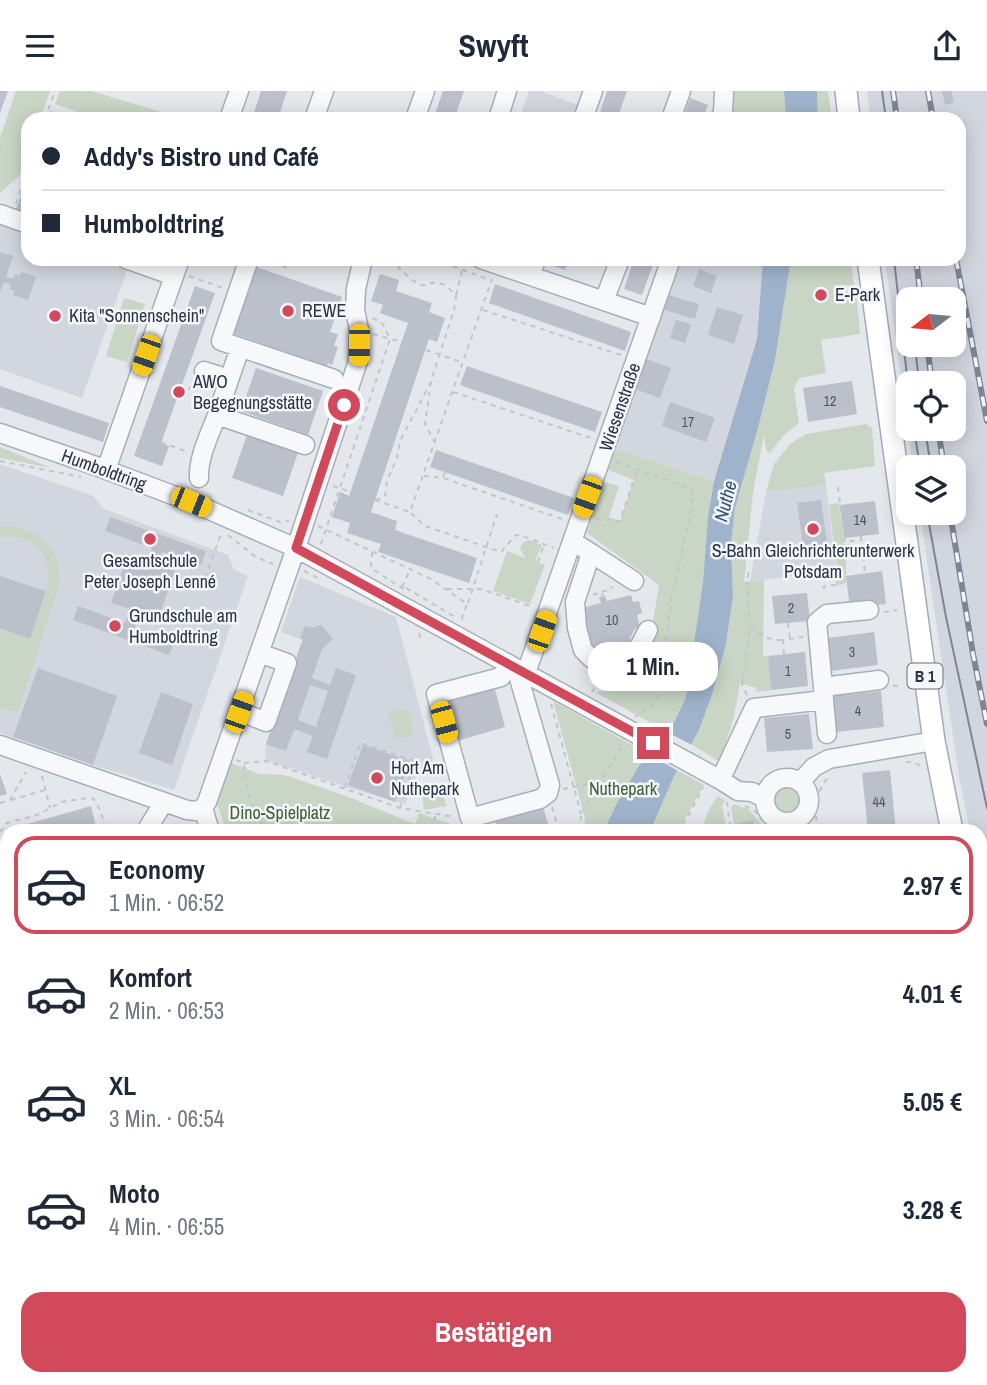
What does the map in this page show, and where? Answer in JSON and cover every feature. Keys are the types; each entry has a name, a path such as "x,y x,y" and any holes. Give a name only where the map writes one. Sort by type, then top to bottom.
{"main road":[{"path":"846,91 848,112"},
{"name":"B 1","path":"869,266 934,741 951,824"}],"street":[{"path":"232,112 239,91"},
{"path":"316,112 324,91"},
{"path":"418,112 425,91"},
{"path":"500,112 507,91"},
{"path":"586,112 593,91"},
{"path":"674,112 681,91"},
{"path":"723,112 724,91"},
{"path":"247,266 221,341 334,379"},
{"path":"1,746 192,811 203,808 296,548 358,361 359,330 355,310 361,266"},
{"path":"604,301 617,266"},
{"name":"Wiesenstraße","path":"517,668 548,612 669,266"},
{"path":"490,268 533,267 604,301 651,317"},
{"path":"106,470 177,269"},
{"path":"199,478 198,469 240,348"},
{"path":"204,371 229,379"},
{"path":"217,415 305,445"},
{"name":"Humboldtring","path":"0,433 106,470 225,524 296,548 400,595 456,635 692,764 712,781 738,791 752,792 765,799"},
{"path":"574,534 591,553 634,581"},
{"path":"591,553 575,602 577,628 583,650 605,668 638,649 648,630"},
{"path":"827,734 817,622 827,614 869,610"},
{"path":"239,712 266,722 283,675 287,663 259,653"},
{"path":"472,824 436,694 501,677 517,668 550,785 548,793 540,799 475,824"},
{"path":"712,781 724,772 754,708 879,680"},
{"path":"795,824 774,818 766,806 765,799 770,786 781,778 797,775 830,759 934,741"},
{"path":"797,775 808,795 809,803 802,816 804,824"},
{"path":"150,824 164,802"},
{"path":"203,808 208,824"}],"path":[{"path":"48,112 55,91"},
{"path":"5,216 21,183"},
{"path":"282,266 292,269"},
{"path":"398,266 419,284 436,282 447,285 456,296"},
{"path":"410,512 482,310 490,268 462,269 454,266"},
{"path":"435,442 425,424 431,381 454,310 463,266"},
{"path":"177,269 237,293"},
{"path":"316,558 390,339 383,324 355,310"},
{"path":"482,310 636,360"},
{"path":"359,330 402,342"},
{"path":"426,349 463,363"},
{"path":"431,381 400,441 397,458 387,481 385,497 375,500 410,512 425,526 501,552 516,535 544,544 603,520 620,521 638,469"},
{"path":"452,392 604,451 638,469 692,489 692,507 672,596 662,686 652,705 631,720"},
{"path":"161,442 202,457"},
{"name":"Humboldtring","path":"0,461 79,477"},
{"path":"443,478 445,472"},
{"path":"423,476 443,478 553,516 574,534"},
{"path":"318,481 351,492"},
{"path":"469,488 472,481"},
{"path":"838,487 845,542 861,538 865,573"},
{"path":"496,497 499,491"},
{"path":"524,506 527,501"},
{"path":"244,508 280,522 305,520 326,529 431,579 467,604"},
{"path":"553,516 555,510"},
{"path":"456,635 497,514"},
{"path":"205,578 225,524 256,557 295,571 299,568 323,580"},
{"path":"538,562 544,544"},
{"path":"373,551 370,568 400,595 410,569"},
{"path":"863,556 891,552"},
{"path":"749,570 747,580 750,626 742,686 754,708"},
{"path":"824,589 824,586 836,585 835,570"},
{"path":"446,589 481,589 548,612"},
{"path":"788,623 790,639"},
{"path":"750,626 772,640 818,636"},
{"path":"783,640 784,655"},
{"path":"547,685 581,814 580,824"},
{"path":"345,789 360,743 415,761 400,808"},
{"path":"581,814 620,749"},
{"path":"223,755 244,763 266,761 400,808 436,814 469,824"},
{"path":"900,761 913,762"},
{"path":"244,763 251,804 262,824"},
{"path":"10,800 26,771"},
{"path":"808,824 815,815 822,783 835,773"},
{"path":"755,783 772,774 797,775"},
{"path":"42,776 50,809"},
{"path":"682,824 712,781"},
{"path":"557,824 548,793 600,782"},
{"path":"0,803 45,790"},
{"path":"94,799 96,795"},
{"path":"727,797 730,824"},
{"path":"7,824 62,802 94,799"},
{"path":"94,799 104,824"},
{"path":"749,809 756,812 764,824"},
{"path":"435,824 436,814"}],"shaded area":[{"path":"529,91 540,91 579,105 576,112 522,112"},
{"path":"867,91 987,91 987,824 969,824 959,777 922,525 966,525 966,455 911,455 910,441 966,441 966,371 900,371 898,357 966,357 966,287 896,287 896,341 886,266 966,266 966,112 869,112"},
{"name":"Kita \"Sonnenschein\"","path":"0,219 21,226 21,266 128,266 82,398 0,369"},
{"path":"677,266 762,266 757,339 714,481 616,449"},
{"name":"Grundschule am Humboldtring","path":"0,464 93,496 104,509 228,555 234,570 248,576 174,790 0,733"},
{"path":"826,485 836,570 750,582 766,492"},
{"path":"300,577 396,617 436,770 419,768 405,804 265,760 266,744 302,640 281,632"}],"green space":[{"path":"16,91 50,91 42,112 21,112 21,170 19,176 0,193 0,138"},
{"path":"60,91 91,91 162,112 78,112 55,104"},
{"path":"731,91 784,91 786,112 728,112"},
{"path":"817,91 828,91 831,112 818,112"},
{"path":"790,266 851,266 855,290 848,285 842,287 857,299 860,334 821,340 826,373 799,378 794,389 799,423 785,434 770,453 766,450 764,435 753,493 744,582 764,580 763,656 768,656 771,690 756,692 757,688 740,683 734,716 720,762 691,744 712,695 726,644 733,596 731,545 735,508 775,360"},
{"path":"124,298 145,304 127,362 106,356"},
{"path":"866,424 872,428 875,466 824,473 826,485 766,492 774,464 790,444 806,434"},
{"path":"0,447 51,468 0,458"},
{"path":"616,449 714,481 686,697 669,733 595,692 626,689 648,653 659,585 587,533 604,482 619,486 609,517 620,521 634,480 608,470"},
{"path":"839,503 844,544 850,544 850,549 846,560 846,582 836,585 837,569 829,505"},
{"path":"10,526 30,531 46,543 57,560 59,570 56,595 18,712 5,708 0,711 0,628 30,638 43,603 48,567 44,556 28,541 19,537 0,537 0,527"},
{"path":"529,540 542,545 535,561 545,565 530,604 493,591 507,551 525,558 520,549 523,542"},
{"name":"Nuthepark","path":"553,701 704,785 682,824 585,824"},
{"path":"407,708 414,735 396,739 388,713"},
{"name":"Dino-Spielplatz","path":"231,763 259,774 285,775 415,824 224,824 217,805"},
{"path":"787,785 797,790 802,800 797,810 787,815 777,810 772,800 777,790"},
{"path":"443,791 446,806 424,810 422,795"},
{"path":"718,796 725,801 722,806 726,824 705,824"},
{"path":"734,804 749,810 762,824 754,824 753,820 734,824 731,807"},
{"path":"419,813 450,824 415,824"}],"water":[{"path":"784,91 817,91 818,112 786,112"},
{"name":"Nuthe","path":"762,266 790,266 775,360 735,508 731,545 733,596 726,644 712,695 699,730 674,776 653,824 607,824 639,766 669,733 686,697 714,481 757,339"}],"pier":[{"path":"665,731 694,746 680,772 646,753"}],"building":[{"path":"0,91 8,91 0,113"},
{"path":"261,91 287,91 280,112 254,112"},
{"path":"443,91 464,91 456,112 436,112"},
{"path":"607,91 627,91 620,112 600,112"},
{"path":"942,91 951,91 954,102 945,105"},
{"path":"690,98 708,105 706,112 685,112"},
{"path":"21,195 21,211 16,209"},
{"name":"Kita \"Sonnenschein\"","path":"0,252 13,256 6,277 13,279 15,274 20,276 21,272 36,277 28,300 13,295 14,291 9,289 11,285 4,282 0,292"},
{"name":"REWE","path":"254,266 342,297 330,332 338,334 334,346 338,347 332,365 328,363 327,366 231,333"},
{"path":"632,266 652,266 642,295 624,289"},
{"path":"699,269 717,276 711,293 693,286"},
{"path":"380,274 399,280 396,291 432,303 429,312 445,318 437,342 429,339 371,512 397,521 395,530 477,558 469,583 378,552 381,544 347,533 350,523 332,517 340,492 349,496 408,323 380,313 383,305 371,301"},
{"path":"495,284 631,332 625,351 489,303"},
{"path":"195,286 215,293 161,443 169,446 162,466 134,456"},
{"path":"668,295 699,304 695,319 664,310"},
{"path":"717,307 743,315 734,344 708,335"},
{"path":"676,320 691,324 685,343 670,338"},
{"path":"646,359 671,368 660,398 635,389"},
{"path":"467,366 602,412 595,432 460,385"},
{"path":"256,368 323,391 308,435 241,411"},
{"path":"852,381 857,414 808,422 803,388"},
{"path":"0,386 109,423 103,442 0,407"},
{"path":"670,402 715,418 706,442 662,426"},
{"path":"248,432 299,450 283,496 232,478"},
{"path":"436,450 574,498 568,515 430,467"},
{"name":"S-Bahn Gleichrichterunterwerk Potsdam","path":"821,500 829,556 805,559 797,503"},
{"path":"875,501 879,534 844,538 840,505"},
{"path":"110,517 206,551 201,565 162,552 158,565 175,571 158,619 140,613 135,627 175,641 169,655 73,620 78,606 125,623 130,609 111,603 128,554 147,561 152,548 105,531"},
{"path":"882,571 886,604 850,608 846,576"},
{"path":"0,576 46,591 30,639 0,628"},
{"path":"807,593 810,621 775,624 772,596"},
{"path":"631,595 633,602 639,601 642,613 637,615 640,628 635,629 630,638 632,646 619,648 618,642 593,649 591,641 586,643 582,631 588,629 582,608 601,603 599,597 605,596 607,601"},
{"path":"321,625 333,639 322,649 312,678 330,685 336,668 356,675 327,759 307,752 313,736 294,729 286,751 266,744 303,639 300,638 305,626 312,628","holes":["310,685 328,691 316,727 298,720"]},
{"path":"874,632 878,665 831,671 827,638"},
{"path":"805,652 808,686 771,690 768,656"},
{"path":"38,668 117,696 93,765 13,737"},
{"path":"494,686 505,727 457,741 446,700"},
{"path":"881,691 884,727 835,732 831,696"},
{"path":"161,692 193,704 172,765 139,753"},
{"path":"809,714 813,749 767,752 764,718"},
{"name":"Hort Am Nuthepark","path":"363,745 410,761 395,802 348,785"},
{"path":"890,770 895,824 867,824 862,773"},
{"path":"0,774 7,794 0,796"},
{"path":"541,800 548,824 496,824 493,814"},
{"path":"91,806 96,824 28,824"},
{"path":"753,820 754,824 735,824"}],"tram line":[{"path":"882,91 885,112"},
{"path":"895,266 906,371"},
{"path":"916,357 918,371"},
{"path":"916,441 918,455"},
{"path":"927,441 929,455"},
{"path":"929,525 987,808"}],"railway":[{"path":"893,91 896,112"},
{"path":"928,91 932,112"},
{"path":"917,266 920,287"},
{"path":"957,266 987,421"},
{"path":"929,357 930,371"},
{"path":"940,441 942,455"},
{"path":"952,525 987,724"}],"place":[{"name":"E-Park","path":"821,295"},
{"name":"REWE","path":"288,311"},
{"name":"Kita \"Sonnenschein\"","path":"55,316"},
{"name":"AWO Begegnungsstätte","path":"179,392"},
{"name":"S-Bahn Gleichrichterunterwerk Potsdam","path":"813,529"},
{"name":"Gesamtschule Peter Joseph Lenné","path":"150,539"},
{"name":"Grundschule am Humboldtring","path":"115,626"},
{"name":"Hort Am Nuthepark","path":"377,778"}],"route":[{"path":"344,405 296,548 653,743"}]}
